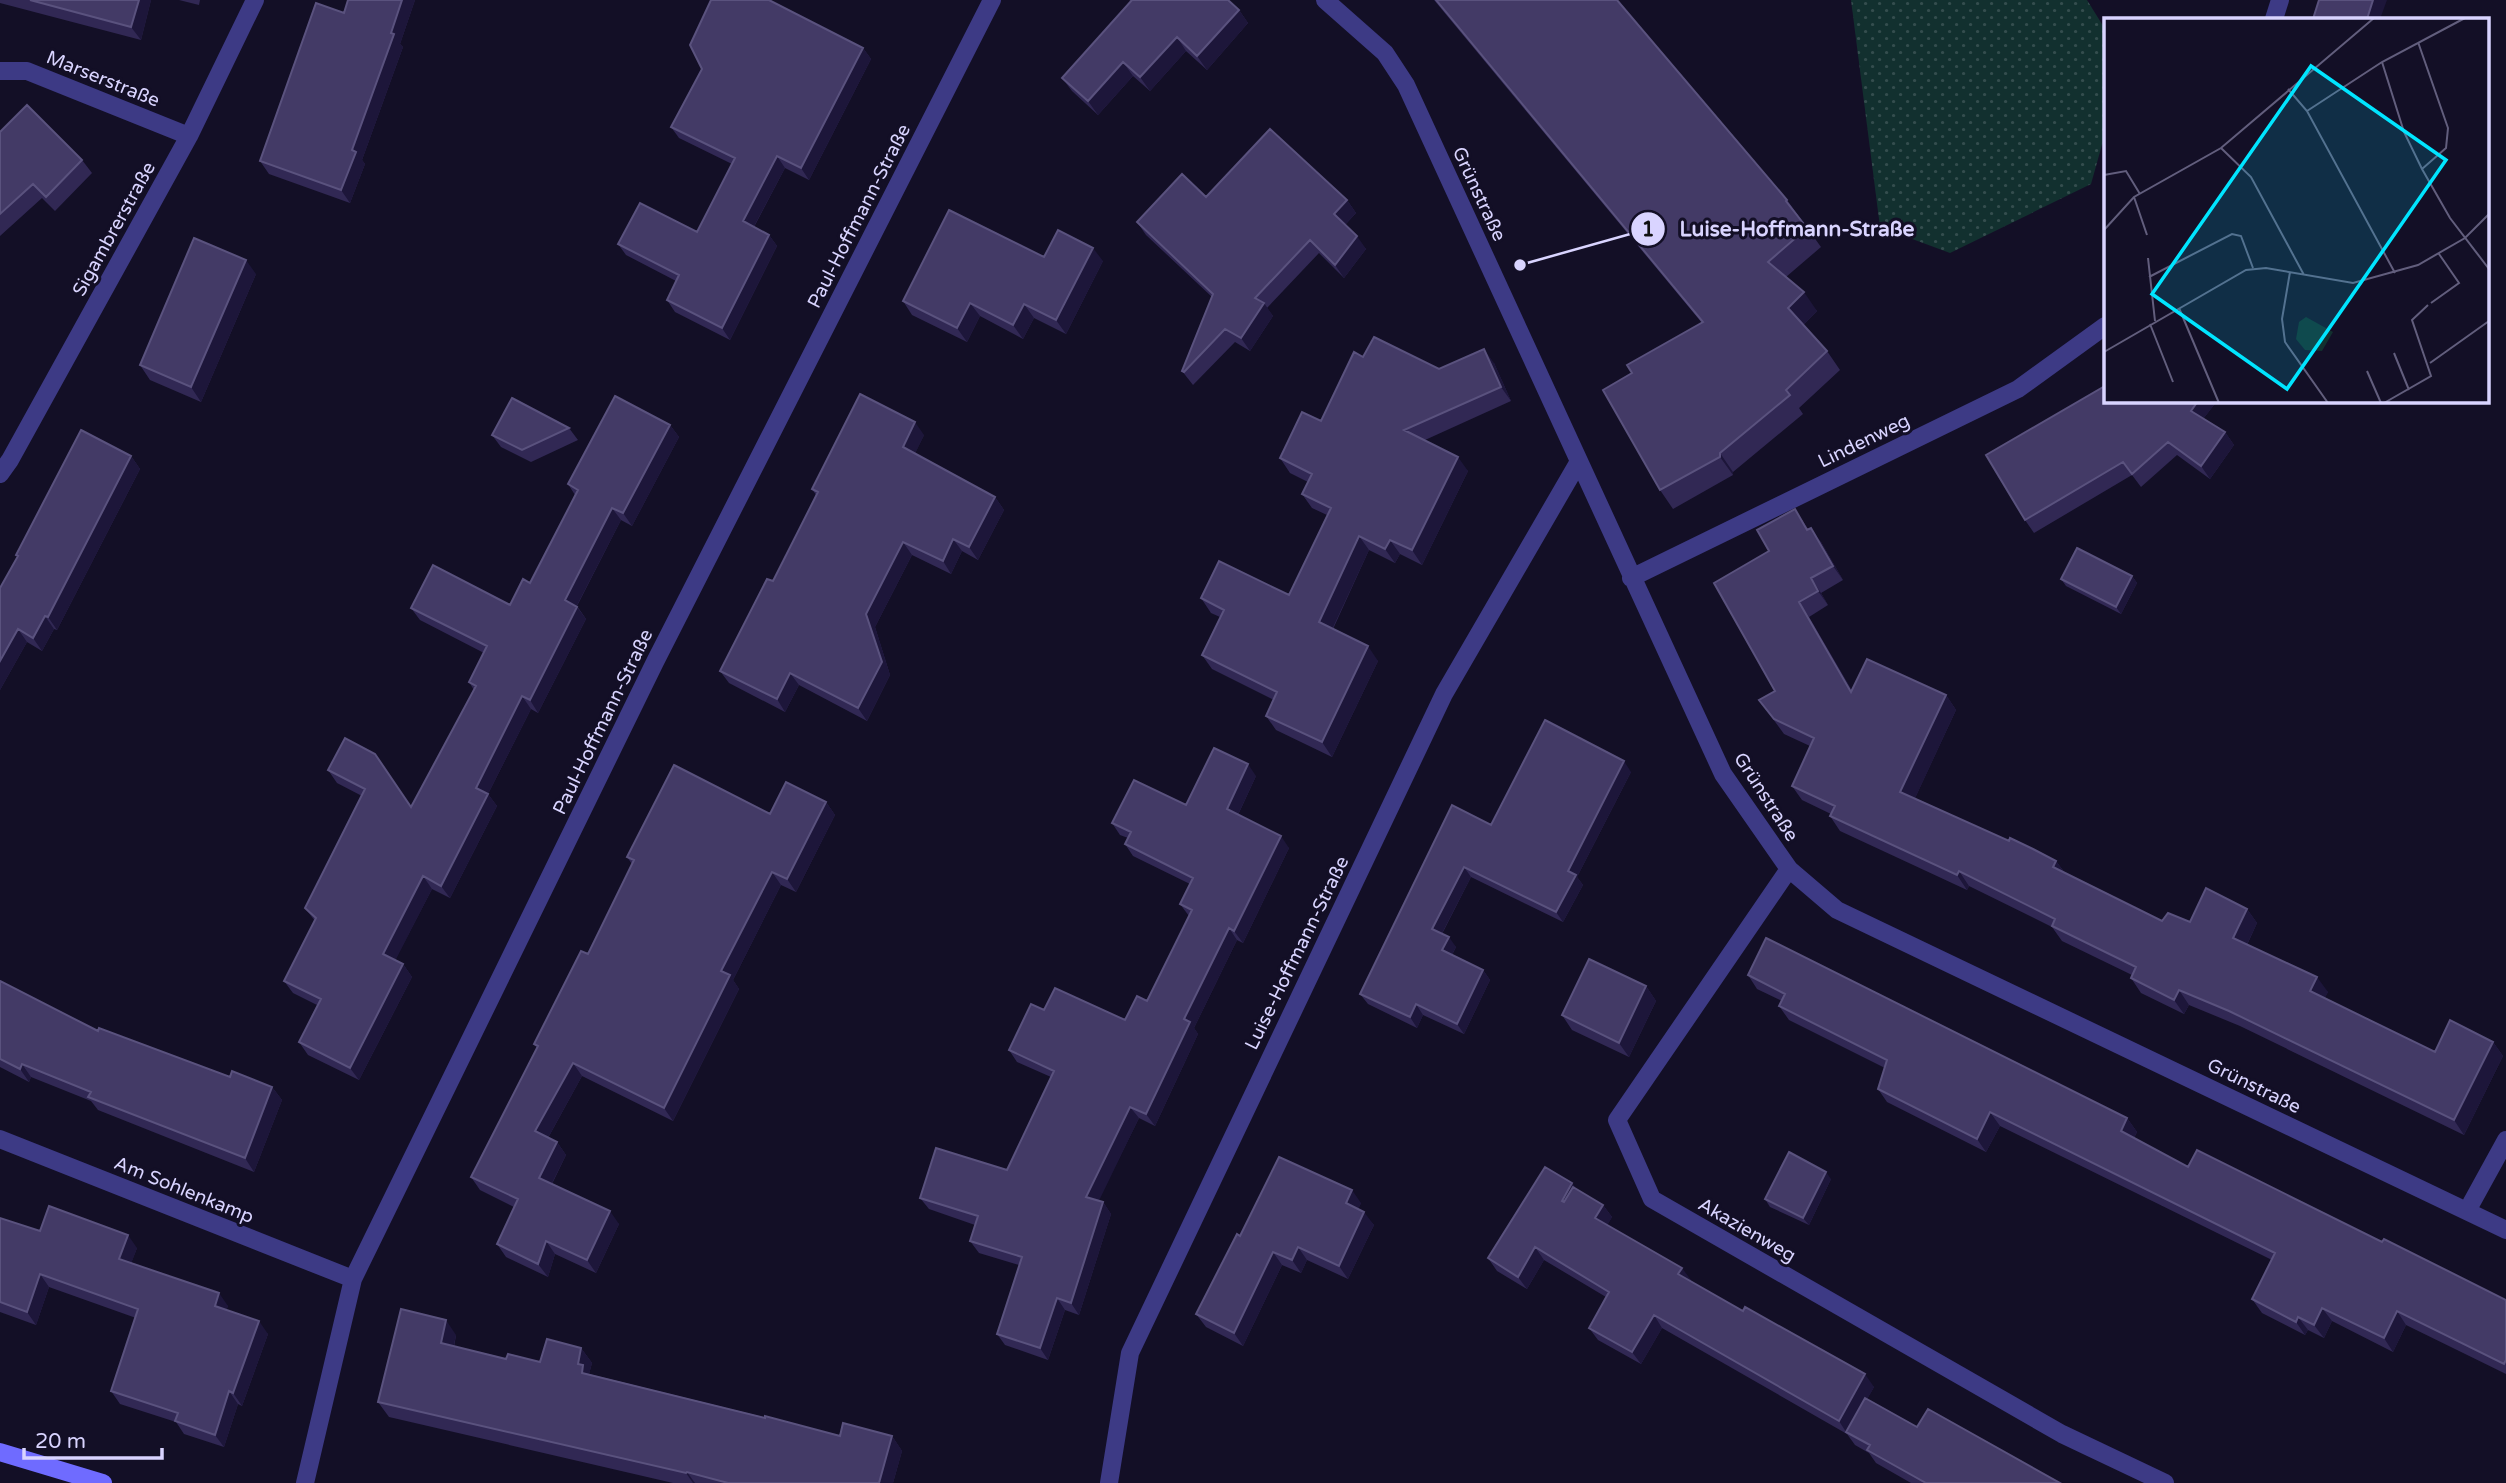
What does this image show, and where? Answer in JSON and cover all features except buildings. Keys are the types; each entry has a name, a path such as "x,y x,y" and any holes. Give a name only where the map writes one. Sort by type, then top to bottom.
{"main road":[{"path":"0,1452 103,1483"}],"street":[{"name":"Sigambrerstraße","path":"0,474 189,136 255,0"},
{"name":"Paul-Hoffmann-Straße","path":"305,1483 352,1279 655,662 992,0"},
{"name":"Grünstraße","path":"1325,0 1385,53 1406,85 1723,774 1788,869 1838,910 2506,1230"},
{"path":"2274,18 2280,0"},
{"name":"Marserstraße","path":"0,71 27,71 189,136"},
{"name":"Lindenweg","path":"1631,578 2018,389 2104,327"},
{"name":"Luise-Hoffmann-Straße","path":"1110,1483 1130,1353 1444,694 1578,463"},
{"name":"Akazienweg","path":"1788,869 1617,1120 1652,1199 2062,1434 2165,1483"},
{"name":"Am Sohlenkamp","path":"0,1139 352,1279"},
{"path":"2467,1211 2506,1140"}],"green space":[{"path":"1851,0 2087,0 2104,27 2104,138 2091,184 1950,253 1880,227"}],"place":[{"name":"Luise-Hoffmann-Straße","path":"1520,265"}]}
